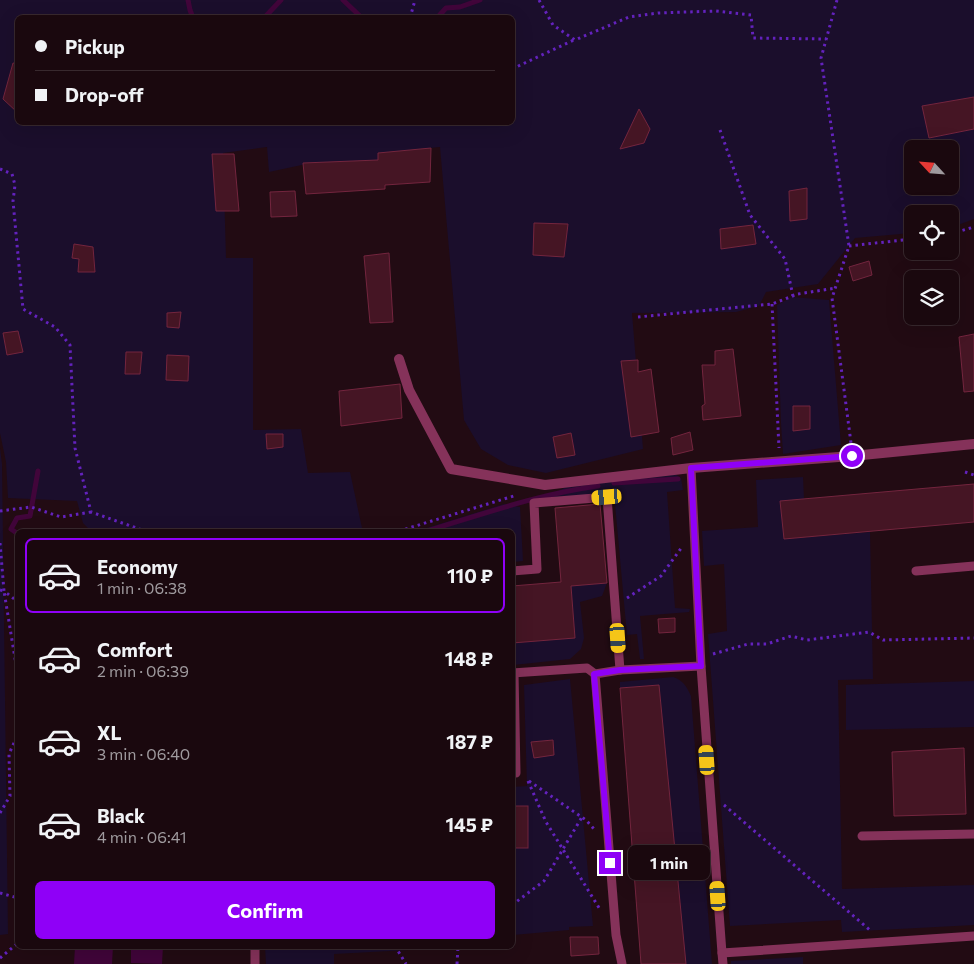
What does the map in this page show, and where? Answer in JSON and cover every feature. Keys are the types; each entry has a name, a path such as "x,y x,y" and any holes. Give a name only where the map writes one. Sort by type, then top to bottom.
{"street":[{"path":"399,359 409,390 451,469 546,485 691,468 852,456 974,444"}],"lane":[{"path":"691,468 701,662 723,964"},
{"path":"515,571 537,569 534,503 607,497 620,670"},
{"path":"916,571 974,566"},
{"path":"594,674 701,662"},
{"path":"515,673 587,668 594,674 616,935 622,964"},
{"path":"862,836 974,834"},
{"path":"722,953 974,936"},
{"path":"255,949 255,964"}],"path":[{"path":"411,15 415,0"},
{"path":"539,0 553,25 575,40"},
{"path":"836,0 821,58 849,246 832,298 852,456"},
{"path":"515,68 629,17 658,13 716,11 751,15 754,38 826,39"},
{"path":"720,130 750,215 785,259 793,296"},
{"path":"0,169 12,174 15,185 13,201 23,309 55,327 70,346 75,448 91,512"},
{"path":"959,231 974,227"},
{"path":"849,246 904,240"},
{"path":"638,317 772,304 793,296 836,288"},
{"path":"772,304 780,461"},
{"path":"965,472 974,475"},
{"path":"406,529 483,507 519,494"},
{"path":"0,511 31,507 61,517 91,512 140,529"},
{"path":"616,605 660,576 694,530"},
{"path":"0,543 2,590 15,661"},
{"path":"2,590 15,600"},
{"path":"701,662 748,644 767,644 791,636 807,640 869,632 883,640 974,638"},
{"path":"0,813 10,796 10,754 15,742"},
{"path":"515,774 582,817 609,846"},
{"path":"528,781 546,822 602,912"},
{"path":"723,804 886,943"},
{"path":"515,903 544,881 582,817"},
{"path":"0,892 15,897"},
{"path":"0,958 15,946"},
{"path":"397,949 406,964"},
{"path":"457,964 458,949"}],"shaded area":[{"path":"0,0 974,0 974,219 959,225 959,205 904,205 904,234 855,238 818,284 766,292 759,306 736,312 632,313 643,449 546,473 508,465 481,449 464,420 440,147 378,153 378,160 311,163 269,172 267,147 223,153 226,258 253,258 253,430 301,429 308,473 350,472 362,528 89,529 83,523 77,501 8,498 6,462 0,433"},
{"path":"792,297 829,300 841,445 783,454 777,305"},
{"path":"0,448 2,464 8,934 0,935"},
{"path":"675,474 681,478 683,490 667,492 675,608 690,609 689,612 640,616 644,659 640,659 637,634 627,635 614,493 540,500 566,487"},
{"path":"803,477 804,499 780,502 784,539 870,532 873,679 838,680 842,889 974,885 974,925 842,932 841,920 730,926 708,634 727,631 724,564 704,566 702,531 758,527 756,480"},
{"path":"504,504 520,507 523,561 515,562 515,529 423,529"},
{"path":"607,583 602,596 580,602 584,638 581,649 570,659 515,665 515,643 575,638 571,586"},
{"path":"673,677 684,684 691,696 712,964 685,964 659,685 620,688 620,682"},
{"path":"570,679 593,926 569,927 569,930 515,935 515,848 528,848 528,806 515,806 515,787 527,786 524,685"},
{"path":"974,681 974,727 846,730 846,685"},
{"path":"75,949 113,949 112,964 74,964"},
{"path":"131,949 163,949 162,964 131,963"},
{"path":"265,949 426,949 334,954 334,964 266,964"},
{"path":"803,957 803,964 731,964 731,961"}],"building":[{"path":"13,63 15,63 15,110 3,99"},
{"path":"974,97 974,129 929,138 922,106"},
{"path":"639,109 650,129 644,143 620,149"},
{"path":"431,148 430,182 385,185 385,189 306,194 303,163 378,160 378,153"},
{"path":"212,154 234,154 239,211 216,211"},
{"path":"807,188 807,219 790,221 789,191"},
{"path":"295,191 297,216 271,217 270,192"},
{"path":"534,223 568,224 564,257 533,255"},
{"path":"753,225 756,244 721,249 720,229"},
{"path":"74,244 93,247 95,272 78,272 79,259 72,258"},
{"path":"389,253 393,322 370,323 364,256"},
{"path":"869,261 872,275 853,281 849,267"},
{"path":"181,312 179,328 167,327 167,313"},
{"path":"18,331 23,352 7,355 3,333"},
{"path":"974,334 974,391 964,392 959,337"},
{"path":"733,349 741,416 703,420 702,406 705,404 702,365 715,365 715,351"},
{"path":"126,352 142,352 140,374 125,374"},
{"path":"167,355 189,356 188,381 166,380"},
{"path":"638,360 638,372 651,369 659,432 631,437 621,361"},
{"path":"400,384 402,418 341,426 339,391"},
{"path":"793,406 810,406 810,429 793,431"},
{"path":"690,432 693,450 673,455 671,438"},
{"path":"571,433 575,455 557,458 553,437"},
{"path":"266,434 283,434 283,447 267,449"},
{"path":"974,484 974,522 784,539 780,501"},
{"path":"600,504 607,583 571,586 575,638 515,643 515,586 561,582 555,508"},
{"path":"675,618 675,632 659,633 658,619"},
{"path":"659,685 686,964 641,964 620,688"},
{"path":"553,740 554,755 534,758 531,742"},
{"path":"964,748 966,814 894,816 892,752"},
{"path":"515,806 528,806 528,848 515,848"},
{"path":"570,937 598,937 599,954 571,956"}],"waterway":[{"path":"188,0 192,15"},
{"path":"267,15 281,0"},
{"path":"343,0 359,15"},
{"path":"440,15 446,8 460,7 480,0"},
{"path":"15,532 11,529 17,518 30,516 38,471"},
{"path":"614,483 678,479"},
{"path":"433,529 533,499 598,486"}],"route":[{"path":"610,863 594,674 620,670 701,666 691,468 852,456"}]}
